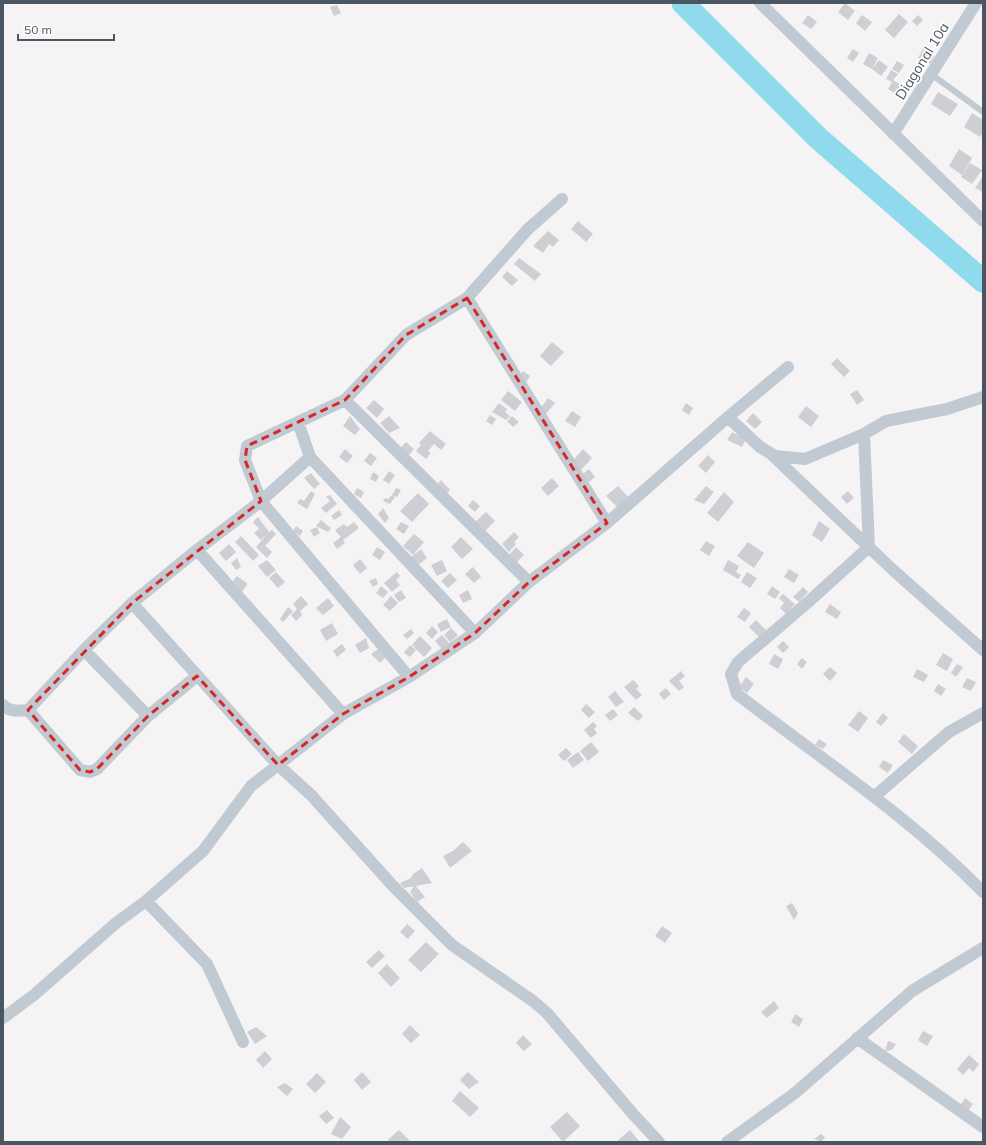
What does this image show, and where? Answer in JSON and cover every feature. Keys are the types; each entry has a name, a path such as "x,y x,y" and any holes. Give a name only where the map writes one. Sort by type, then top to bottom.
{"street":[{"path":"760,3 983,221"},
{"name":"Diagonal 10a","path":"893,134 976,3"},
{"path":"409,677 261,501 245,460 247,446 344,400 406,335 467,298 528,229 562,199"},
{"path":"467,298 607,523"},
{"path":"3,1018 34,995 116,923 146,901 203,851 251,786 343,714 409,677 475,633 529,582 607,523 728,417 788,367"},
{"path":"728,417 760,447 775,456 805,459 864,434 886,422 947,409 983,398"},
{"path":"344,400 529,582"},
{"path":"298,422 310,457 475,633"},
{"path":"864,434 869,546 806,604 738,662 731,674 737,694 874,796 954,863 983,892"},
{"path":"770,453 983,650"},
{"path":"3,705 5,708 17,711 28,710 84,650 132,603 197,550 261,501 310,457"},
{"path":"197,550 343,714"},
{"path":"132,603 278,765 311,795 393,886 452,945 533,1001 547,1013 633,1114 659,1142"},
{"path":"84,650 148,716"},
{"path":"28,710 80,770 90,772 97,770 148,716 197,676"},
{"path":"874,796 949,732 983,713"},
{"path":"146,901 207,964 243,1042"},
{"path":"727,1142 795,1093 912,990 983,948"},
{"path":"857,1038 983,1127"}],"lane":[{"path":"931,74 983,112"}],"highlighted area":[{"path":"467,298 607,523 529,582 475,633 409,677 343,714 278,765 197,676 148,716 97,769 90,772 80,770 28,710 132,603 261,501 245,460 247,446 345,400 406,335"}],"building":[{"path":"845,3 855,11 848,20 838,12"},
{"path":"337,5 341,13 334,16 330,7"},
{"path":"899,14 908,22 894,38 885,30"},
{"path":"808,15 817,22 811,29 802,23"},
{"path":"862,15 872,22 865,31 856,23"},
{"path":"918,15 923,20 917,26 912,21"},
{"path":"853,49 859,53 853,62 847,58"},
{"path":"923,49 934,56 930,64 918,58"},
{"path":"869,53 878,58 872,69 863,64"},
{"path":"879,60 888,67 881,76 872,69"},
{"path":"897,61 904,65 899,73 892,69"},
{"path":"891,70 898,74 893,80 901,85 896,94 888,89 892,82 886,79"},
{"path":"938,92 958,104 950,116 931,104"},
{"path":"972,113 983,120 983,132 980,137 964,127"},
{"path":"959,149 972,158 962,175 949,166"},
{"path":"970,163 982,170 972,184 961,177"},
{"path":"983,176 983,192 975,188"},
{"path":"578,221 593,234 586,242 571,229"},
{"path":"548,231 559,240 553,247 549,244 543,253 533,246"},
{"path":"519,258 541,274 535,281 514,264"},
{"path":"507,271 518,280 512,286 502,277"},
{"path":"552,342 564,352 551,366 540,356"},
{"path":"837,358 850,371 844,377 831,364"},
{"path":"523,371 530,376 525,384 517,378"},
{"path":"857,390 864,400 857,405 850,394"},
{"path":"508,391 522,402 515,411 501,400"},
{"path":"548,398 555,403 546,414 540,409"},
{"path":"374,400 384,409 377,418 366,408"},
{"path":"499,403 507,409 505,412 510,416 506,420 492,412"},
{"path":"686,403 693,408 689,415 682,410"},
{"path":"806,406 819,416 811,427 798,417"},
{"path":"572,411 581,417 575,427 565,421"},
{"path":"753,413 762,422 755,429 746,421"},
{"path":"490,415 496,419 492,425 486,421"},
{"path":"350,416 360,429 355,435 343,426"},
{"path":"389,416 400,428 389,433 380,423"},
{"path":"512,416 519,422 513,427 507,421"},
{"path":"430,431 446,444 441,450 434,444 428,451 431,453 426,459 416,451 421,445 419,443"},
{"path":"732,432 746,439 742,447 727,440"},
{"path":"406,442 414,449 409,455 400,448"},
{"path":"345,449 353,456 347,463 339,457"},
{"path":"583,449 592,458 580,471 571,463"},
{"path":"370,453 377,458 371,466 364,461"},
{"path":"708,455 715,462 706,473 698,466"},
{"path":"589,469 595,477 589,482 583,474"},
{"path":"389,471 395,475 389,484 383,480"},
{"path":"373,472 379,476 376,482 370,479"},
{"path":"311,473 320,484 314,489 304,478"},
{"path":"552,478 559,486 548,496 541,488"},
{"path":"441,480 450,490 446,494 437,485"},
{"path":"618,486 630,499 619,509 606,496"},
{"path":"706,486 714,492 704,504 694,500"},
{"path":"357,488 364,492 361,498 354,494"},
{"path":"396,488 401,490 397,497 392,495"},
{"path":"311,491 315,494 307,509 297,503 300,499 304,501"},
{"path":"848,491 854,498 847,504 841,497"},
{"path":"724,492 734,502 718,522 707,513"},
{"path":"418,493 429,504 412,522 400,511"},
{"path":"330,495 337,504 326,513 321,508 330,501 326,497"},
{"path":"392,495 395,497 390,504 383,501 385,498 388,499"},
{"path":"473,500 480,506 475,512 468,506"},
{"path":"383,508 389,518 385,523 378,514"},
{"path":"339,510 342,515 334,520 331,516"},
{"path":"486,512 495,521 484,532 475,522"},
{"path":"258,517 269,532 261,540 254,533 259,529 253,522"},
{"path":"321,520 331,528 328,532 316,526"},
{"path":"819,521 830,529 822,542 812,535"},
{"path":"354,522 359,528 343,540 345,543 337,549 333,543 341,537 335,530 344,524 347,527"},
{"path":"401,522 409,526 404,534 396,529"},
{"path":"296,526 303,531 300,536 293,531"},
{"path":"317,527 320,533 314,537 310,530"},
{"path":"272,530 276,534 265,546 272,552 267,558 256,547"},
{"path":"514,532 519,537 514,542 516,544 509,552 502,544"},
{"path":"414,534 424,542 413,555 403,546"},
{"path":"241,536 259,555 253,561 235,542"},
{"path":"461,537 473,549 462,559 451,547"},
{"path":"706,541 715,546 709,556 700,550"},
{"path":"748,542 764,553 754,568 737,556"},
{"path":"229,544 236,552 226,561 219,553"},
{"path":"377,547 385,552 380,560 372,555"},
{"path":"516,547 524,555 516,563 509,555"},
{"path":"421,549 427,558 417,566 411,557"},
{"path":"237,558 241,567 236,570 231,563"},
{"path":"360,559 367,568 360,574 353,565"},
{"path":"267,560 276,570 267,577 258,566"},
{"path":"442,560 447,571 437,576 431,565"},
{"path":"728,560 739,566 736,572 741,575 738,579 723,570"},
{"path":"473,567 481,577 474,583 465,574"},
{"path":"789,569 799,575 794,583 784,577"},
{"path":"276,572 285,582 278,588 269,578"},
{"path":"397,572 400,576 396,580 400,585 392,592 384,583"},
{"path":"747,572 757,578 750,588 741,582"},
{"path":"450,573 457,580 448,588 441,581"},
{"path":"237,576 247,583 242,592 231,583"},
{"path":"376,578 378,584 373,587 369,581"},
{"path":"381,586 388,592 383,598 376,593"},
{"path":"772,586 780,592 775,599 767,594"},
{"path":"803,587 808,592 799,602 793,597"},
{"path":"401,590 406,598 399,602 394,595"},
{"path":"468,590 472,599 463,603 459,595"},
{"path":"783,594 795,604 786,614 780,608 784,603 779,598"},
{"path":"301,596 308,604 300,611 302,615 296,621 291,615 297,609 293,604"},
{"path":"391,596 398,603 390,611 383,605"},
{"path":"328,598 334,606 323,615 316,608"},
{"path":"830,604 841,612 837,619 825,612"},
{"path":"288,607 293,611 283,622 280,619"},
{"path":"744,608 751,613 745,622 737,617"},
{"path":"447,619 451,627 441,632 437,624"},
{"path":"756,620 766,630 759,637 749,627"},
{"path":"332,623 338,634 326,641 320,630"},
{"path":"432,626 438,632 432,639 426,633"},
{"path":"451,628 458,635 450,642 444,635"},
{"path":"411,629 414,633 407,639 403,635"},
{"path":"442,635 449,643 442,649 435,641"},
{"path":"420,636 432,648 424,657 412,645"},
{"path":"366,638 369,648 360,653 355,645"},
{"path":"783,641 789,647 783,653 777,647"},
{"path":"342,644 346,650 337,657 333,651"},
{"path":"410,645 416,650 410,657 404,653"},
{"path":"378,649 385,658 380,663 371,654"},
{"path":"943,653 953,659 947,671 936,665"},
{"path":"774,654 783,659 778,669 769,664"},
{"path":"802,658 807,662 802,669 797,664"},
{"path":"957,664 963,667 956,677 951,673"},
{"path":"830,667 837,673 830,681 823,674"},
{"path":"917,669 928,675 924,682 913,677"},
{"path":"681,671 685,676 679,681 684,687 679,691 669,681"},
{"path":"746,677 754,684 747,693 739,687"},
{"path":"967,678 976,682 971,691 962,687"},
{"path":"633,680 639,686 636,689 642,695 636,700 624,687"},
{"path":"938,684 946,689 941,696 934,691"},
{"path":"666,688 671,694 664,700 659,694"},
{"path":"615,691 624,702 616,707 608,697"},
{"path":"586,704 595,712 589,718 581,710"},
{"path":"634,707 643,716 638,721 628,713"},
{"path":"613,709 618,715 610,721 605,715"},
{"path":"859,711 868,718 858,732 848,725"},
{"path":"883,713 888,718 881,726 876,722"},
{"path":"593,722 597,726 594,729 597,733 591,738 584,730"},
{"path":"904,734 918,746 912,754 898,742"},
{"path":"819,739 827,744 823,749 815,745"},
{"path":"591,742 599,752 588,761 580,751"},
{"path":"566,748 572,754 564,761 558,755"},
{"path":"578,752 584,760 573,768 567,760"},
{"path":"883,760 893,765 888,773 879,767"},
{"path":"463,842 472,851 450,868 443,856 453,851"},
{"path":"422,868 432,883 404,888 400,883 411,878 413,874"},
{"path":"415,885 425,897 417,902 410,892"},
{"path":"792,903 798,913 794,920 786,906"},
{"path":"407,924 415,931 408,939 400,932"},
{"path":"662,926 672,933 665,943 655,936"},
{"path":"426,942 439,954 421,972 408,960"},
{"path":"379,950 385,956 372,968 366,962"},
{"path":"387,964 400,978 391,987 378,973"},
{"path":"774,1001 779,1008 767,1018 761,1012"},
{"path":"795,1014 803,1019 799,1027 791,1022"},
{"path":"410,1025 420,1035 411,1043 402,1034"},
{"path":"256,1027 267,1036 255,1044 247,1032"},
{"path":"923,1031 933,1036 927,1046 918,1040"},
{"path":"523,1035 532,1044 524,1051 516,1043"},
{"path":"888,1041 896,1044 892,1050 885,1051"},
{"path":"265,1051 272,1059 263,1068 256,1060"},
{"path":"969,1055 979,1064 973,1072 969,1068 963,1075 957,1069"},
{"path":"362,1072 371,1082 362,1090 354,1080"},
{"path":"468,1072 479,1082 469,1089 460,1080"},
{"path":"317,1073 326,1082 315,1093 306,1084"},
{"path":"285,1083 293,1089 287,1096 277,1087"},
{"path":"460,1091 479,1108 470,1117 452,1101"},
{"path":"965,1098 973,1104 967,1112 958,1109"},
{"path":"327,1110 334,1118 326,1124 319,1116"},
{"path":"567,1112 580,1126 563,1142 550,1127"},
{"path":"340,1117 351,1127 342,1139 331,1134"},
{"path":"399,1130 411,1142 390,1142 388,1140"},
{"path":"630,1130 639,1141 638,1142 616,1142"},
{"path":"821,1134 825,1137 822,1142 814,1139"}],"waterway":[{"path":"683,3 818,138 983,281"}]}
